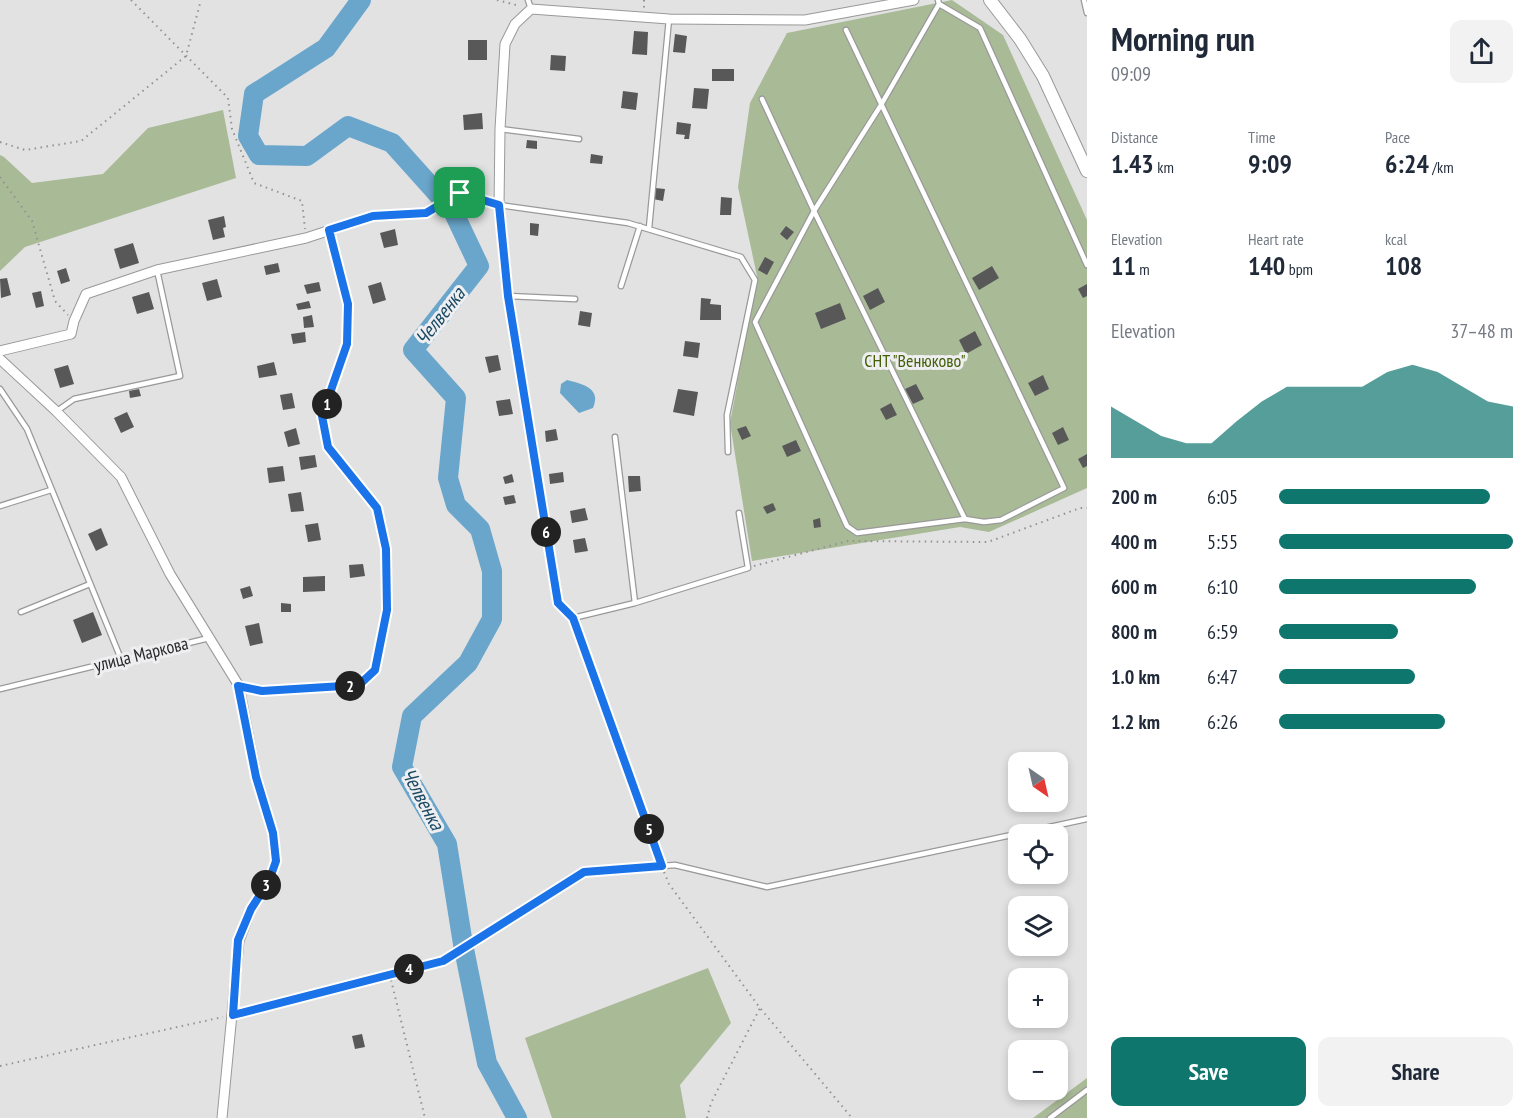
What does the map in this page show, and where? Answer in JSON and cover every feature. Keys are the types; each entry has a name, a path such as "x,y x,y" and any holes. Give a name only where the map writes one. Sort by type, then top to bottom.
{"street":[{"path":"558,603 508,296 499,205 500,129 505,44 515,24 529,4 669,19 805,20 914,0"},
{"path":"991,0 1020,39 1043,76 1087,171"},
{"path":"0,351 71,334 74,321 87,294 157,270 306,238 373,216"},
{"name":"улица Маркова","path":"0,359 56,411 121,477 171,574 209,638"},
{"path":"209,638 238,686 256,777 273,833 276,861 269,881 251,909 238,940 222,1118"}],"lane":[{"path":"1084,0 1087,13"},
{"path":"846,30 881,105 1064,488 1001,520 984,522 965,519 857,533 847,526 755,322 814,212 881,105 938,2 980,28 1087,264"},
{"path":"649,228 669,19"},
{"path":"762,99 814,212 965,519"},
{"path":"500,129 579,139"},
{"path":"499,205 640,226 741,256 754,280 727,415 728,452"},
{"path":"621,286 640,226"},
{"path":"238,686 262,691 359,685 375,670 387,610 386,549 377,508 328,447 322,416 347,344 348,304 329,230"},
{"path":"56,411 74,399 180,376 157,270"},
{"path":"508,296 575,299"},
{"path":"0,389 27,429 121,659"},
{"path":"615,437 635,603"},
{"path":"0,506 51,490"},
{"path":"558,603 573,618 635,603 748,567 739,513"},
{"path":"21,612 90,584"},
{"name":"улица Маркова","path":"0,689 209,638"},
{"path":"233,1015 443,961 584,872 675,865 767,887 1087,819"},
{"path":"1050,1118 1087,1090"}],"path":[{"path":"131,0 228,98 232,129 254,183 302,201 306,238"},
{"path":"0,142 25,150 81,141 186,56 201,0"},
{"path":"497,0 529,4"},
{"path":"0,177 32,221 55,301 74,321"},
{"path":"373,216 426,213 460,193 499,205"},
{"path":"748,567 848,541 988,542 1080,508 1087,508"},
{"path":"573,618 669,884 760,1008 852,1118"},
{"path":"390,974 425,1118"},
{"path":"706,1118 711,1103 760,1008"},
{"path":"0,1066 233,1015"}],"green space":[{"name":"СНТ \"Венюково\"","path":"952,0 1003,35 1087,220 1087,488 989,532 960,527 752,561 730,423 757,276 738,187 750,103 787,33"},
{"path":"223,110 236,178 25,247 0,271 0,155 32,183 103,174 148,128"},
{"path":"708,968 731,1023 680,1085 686,1118 552,1118 525,1038"},
{"path":"1087,1078 1087,1118 1033,1118 1057,1100 1068,1100 1068,1092"}],"water":[{"path":"567,380 584,385 593,391 595,401 593,408 579,413 560,393 561,384"}],"building":[{"path":"634,31 648,32 647,55 632,54"},
{"path":"675,34 687,36 685,53 673,52"},
{"path":"468,40 487,40 487,60 468,60"},
{"path":"551,55 566,56 565,71 550,70"},
{"path":"712,69 734,69 734,81 712,81"},
{"path":"694,88 709,89 707,109 692,108"},
{"path":"623,91 638,93 636,110 621,108"},
{"path":"482,113 483,129 464,130 463,115"},
{"path":"677,122 691,124 689,139 684,139 685,135 676,134"},
{"path":"527,140 537,141 537,149 526,148"},
{"path":"591,154 603,156 602,164 590,163"},
{"path":"655,188 665,189 663,201 653,199"},
{"path":"721,197 732,198 731,215 720,215"},
{"path":"224,216 225,237 213,240 208,220"},
{"path":"530,223 539,224 538,236 530,235"},
{"path":"786,226 794,232 787,240 780,234"},
{"path":"395,229 398,245 384,248 380,233"},
{"path":"133,243 139,263 120,269 114,249"},
{"path":"765,257 774,262 767,275 758,270"},
{"path":"278,263 280,272 266,275 264,266"},
{"path":"992,266 999,278 979,290 972,278"},
{"path":"66,268 70,281 61,284 57,271"},
{"path":"7,278 11,295 1,298 0,279"},
{"path":"217,279 222,297 207,301 202,283"},
{"path":"319,282 321,291 307,294 304,285"},
{"path":"381,282 386,300 373,304 368,286"},
{"path":"1087,284 1087,296 1083,298 1078,289"},
{"path":"878,288 885,302 870,310 863,296"},
{"path":"41,291 44,306 36,308 32,293"},
{"path":"149,292 154,309 137,314 132,297"},
{"path":"701,298 711,299 710,304 721,305 721,320 700,320"},
{"path":"309,301 311,308 298,310 296,304"},
{"path":"840,303 846,319 821,329 815,313"},
{"path":"580,311 592,313 590,327 578,325"},
{"path":"312,315 314,327 304,328 303,317"},
{"path":"975,331 982,345 966,354 959,340"},
{"path":"305,332 306,342 293,344 291,334"},
{"path":"685,341 700,343 698,358 683,356"},
{"path":"498,355 501,370 489,373 485,357"},
{"path":"274,362 277,375 259,378 257,366"},
{"path":"68,365 74,384 60,388 54,369"},
{"path":"1043,375 1049,389 1035,396 1028,383"},
{"path":"916,384 924,399 913,404 905,389"},
{"path":"139,389 141,396 130,398 129,391"},
{"path":"678,389 698,392 694,416 673,412"},
{"path":"292,393 295,408 283,410 280,395"},
{"path":"510,399 513,414 499,416 496,401"},
{"path":"891,403 897,415 886,420 880,409"},
{"path":"127,412 134,427 121,433 114,418"},
{"path":"746,426 751,436 742,440 737,429"},
{"path":"1063,427 1069,440 1058,445 1052,433"},
{"path":"296,428 300,444 288,447 284,432"},
{"path":"556,429 558,440 546,442 545,431"},
{"path":"796,440 801,451 787,457 782,446"},
{"path":"1087,454 1087,466 1083,468 1078,459"},
{"path":"315,455 317,467 301,470 299,457"},
{"path":"283,466 285,481 269,483 267,468"},
{"path":"563,472 564,482 550,484 549,474"},
{"path":"512,474 514,482 505,484 503,477"},
{"path":"628,476 640,476 641,491 629,492"},
{"path":"301,492 304,511 291,512 288,494"},
{"path":"514,495 516,503 505,505 503,497"},
{"path":"773,503 776,510 767,514 763,507"},
{"path":"585,508 588,520 572,523 570,511"},
{"path":"820,518 821,527 814,528 813,520"},
{"path":"318,523 321,540 308,542 305,525"},
{"path":"101,528 108,545 96,551 88,534"},
{"path":"585,538 588,551 575,553 573,540"},
{"path":"363,564 365,576 350,578 349,565"},
{"path":"325,576 325,591 303,592 303,577"},
{"path":"250,586 253,596 243,599 240,589"},
{"path":"281,603 291,604 291,612 281,612"},
{"path":"93,612 102,635 82,643 73,620"},
{"path":"259,623 263,643 250,646 245,626"},
{"path":"362,1034 365,1047 355,1049 352,1036"}],"waterway":[{"name":"Челвенка","path":"361,0 326,48 254,94 248,136 259,155 307,156 348,126 392,143 453,211 479,266 413,350 456,398 448,478 456,505 480,529 492,571 492,619 468,663 412,716 402,767 447,844 463,944 487,1063 517,1118"}],"route":[{"path":"460,193 499,205 508,296 558,603 573,618 662,866 584,872 443,961 233,1015 238,940 251,909 269,881 276,861 273,833 256,777 238,686 262,691 359,685 375,670 387,610 386,549 377,508 328,447 322,416 347,344 348,304 329,230 373,216 426,213 460,193"}]}
